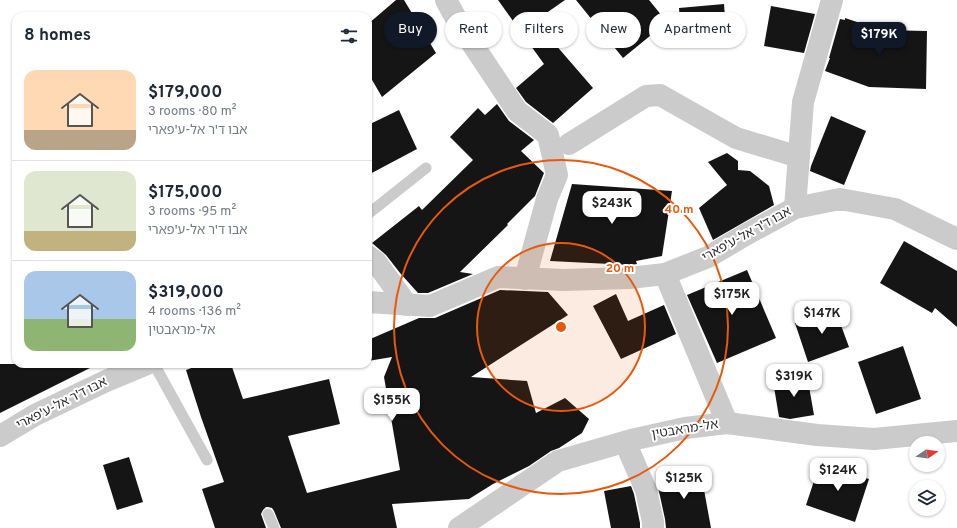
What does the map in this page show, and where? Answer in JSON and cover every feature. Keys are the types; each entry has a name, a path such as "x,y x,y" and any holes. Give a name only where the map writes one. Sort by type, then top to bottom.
{"street":[{"path":"446,0 460,24 517,110 548,135 557,175 547,199 525,278"},
{"path":"795,208 803,102 832,0"},
{"path":"569,144 646,96 660,94 736,138 799,157"},
{"name":"אבו ד'ר אל-ע'פארי","path":"372,302 430,306 498,277 564,280 629,278 665,274 708,257 795,208 840,199 895,209 957,239"},
{"path":"372,259 376,262 407,305"},
{"path":"665,274 727,424"},
{"name":"אבו ד'ר אל-ע'פארי","path":"0,436 35,415 106,381 137,368"},
{"name":"אל-מראבטין","path":"458,528 558,461 625,442 685,428 727,424 817,435 874,439 956,434"},
{"path":"625,442 646,490 653,528"}],"lane":[{"path":"372,211 426,168"},
{"path":"156,368 208,460"},
{"path":"268,514 274,528"}],"building":[{"path":"396,0 404,0 411,12 384,12 384,48 433,48 436,53 382,97 372,80 372,21"},
{"path":"498,0 565,0 548,12 510,12 510,17"},
{"path":"576,0 649,0 659,12 649,12 649,37 641,43 641,12 586,12"},
{"path":"724,4 725,12 679,12 679,8"},
{"path":"771,6 815,14 804,53 764,46"},
{"path":"845,18 881,30 927,31 926,89 869,87 825,71 830,58 840,19 845,20"},
{"path":"532,48 558,48 593,88 553,123 526,102 516,88 544,64"},
{"path":"615,48 635,48 623,58"},
{"path":"497,104 509,121 534,140 521,151 544,173 535,196 460,272 473,274 428,293 418,293 386,255 372,243 419,206 422,210 473,160 450,137 478,108 485,115"},
{"path":"399,110 417,149 372,173 372,123"},
{"path":"831,116 866,131 844,185 810,171"},
{"path":"727,153 738,161 738,170 750,171 769,186 774,205 713,240 699,208 727,185 708,162"},
{"path":"572,184 672,191 662,256 636,261 637,264 630,265 550,261"},
{"path":"904,241 957,271 957,327 935,308 932,313 880,283"},
{"path":"747,270 776,338 717,363 687,295"},
{"path":"500,290 548,292 568,315 471,377 527,381 536,413 565,398 589,419 582,433 529,466 493,484 469,499 392,504 397,528 281,528 272,508 266,507 261,514 266,528 215,528 202,489 224,482 186,370 191,368 232,368 243,399 329,379 340,424 288,436 307,493 400,470 384,377 392,357 372,360 372,338 419,318 435,318"},
{"path":"616,294 628,321 664,305 676,334 621,359 593,306"},
{"path":"835,309 849,347 808,362 795,323"},
{"path":"903,346 921,399 876,414 858,362"},
{"path":"0,364 12,364 12,368 90,368 0,413"},
{"path":"807,375 814,415 790,419 779,417 773,381"},
{"path":"129,457 143,502 117,510 103,465"},
{"path":"820,463 869,479 855,522 806,505"},
{"path":"700,468 711,528 666,528 656,482 658,481 657,475"},
{"path":"631,486 634,494 640,528 611,528 604,491"}]}
